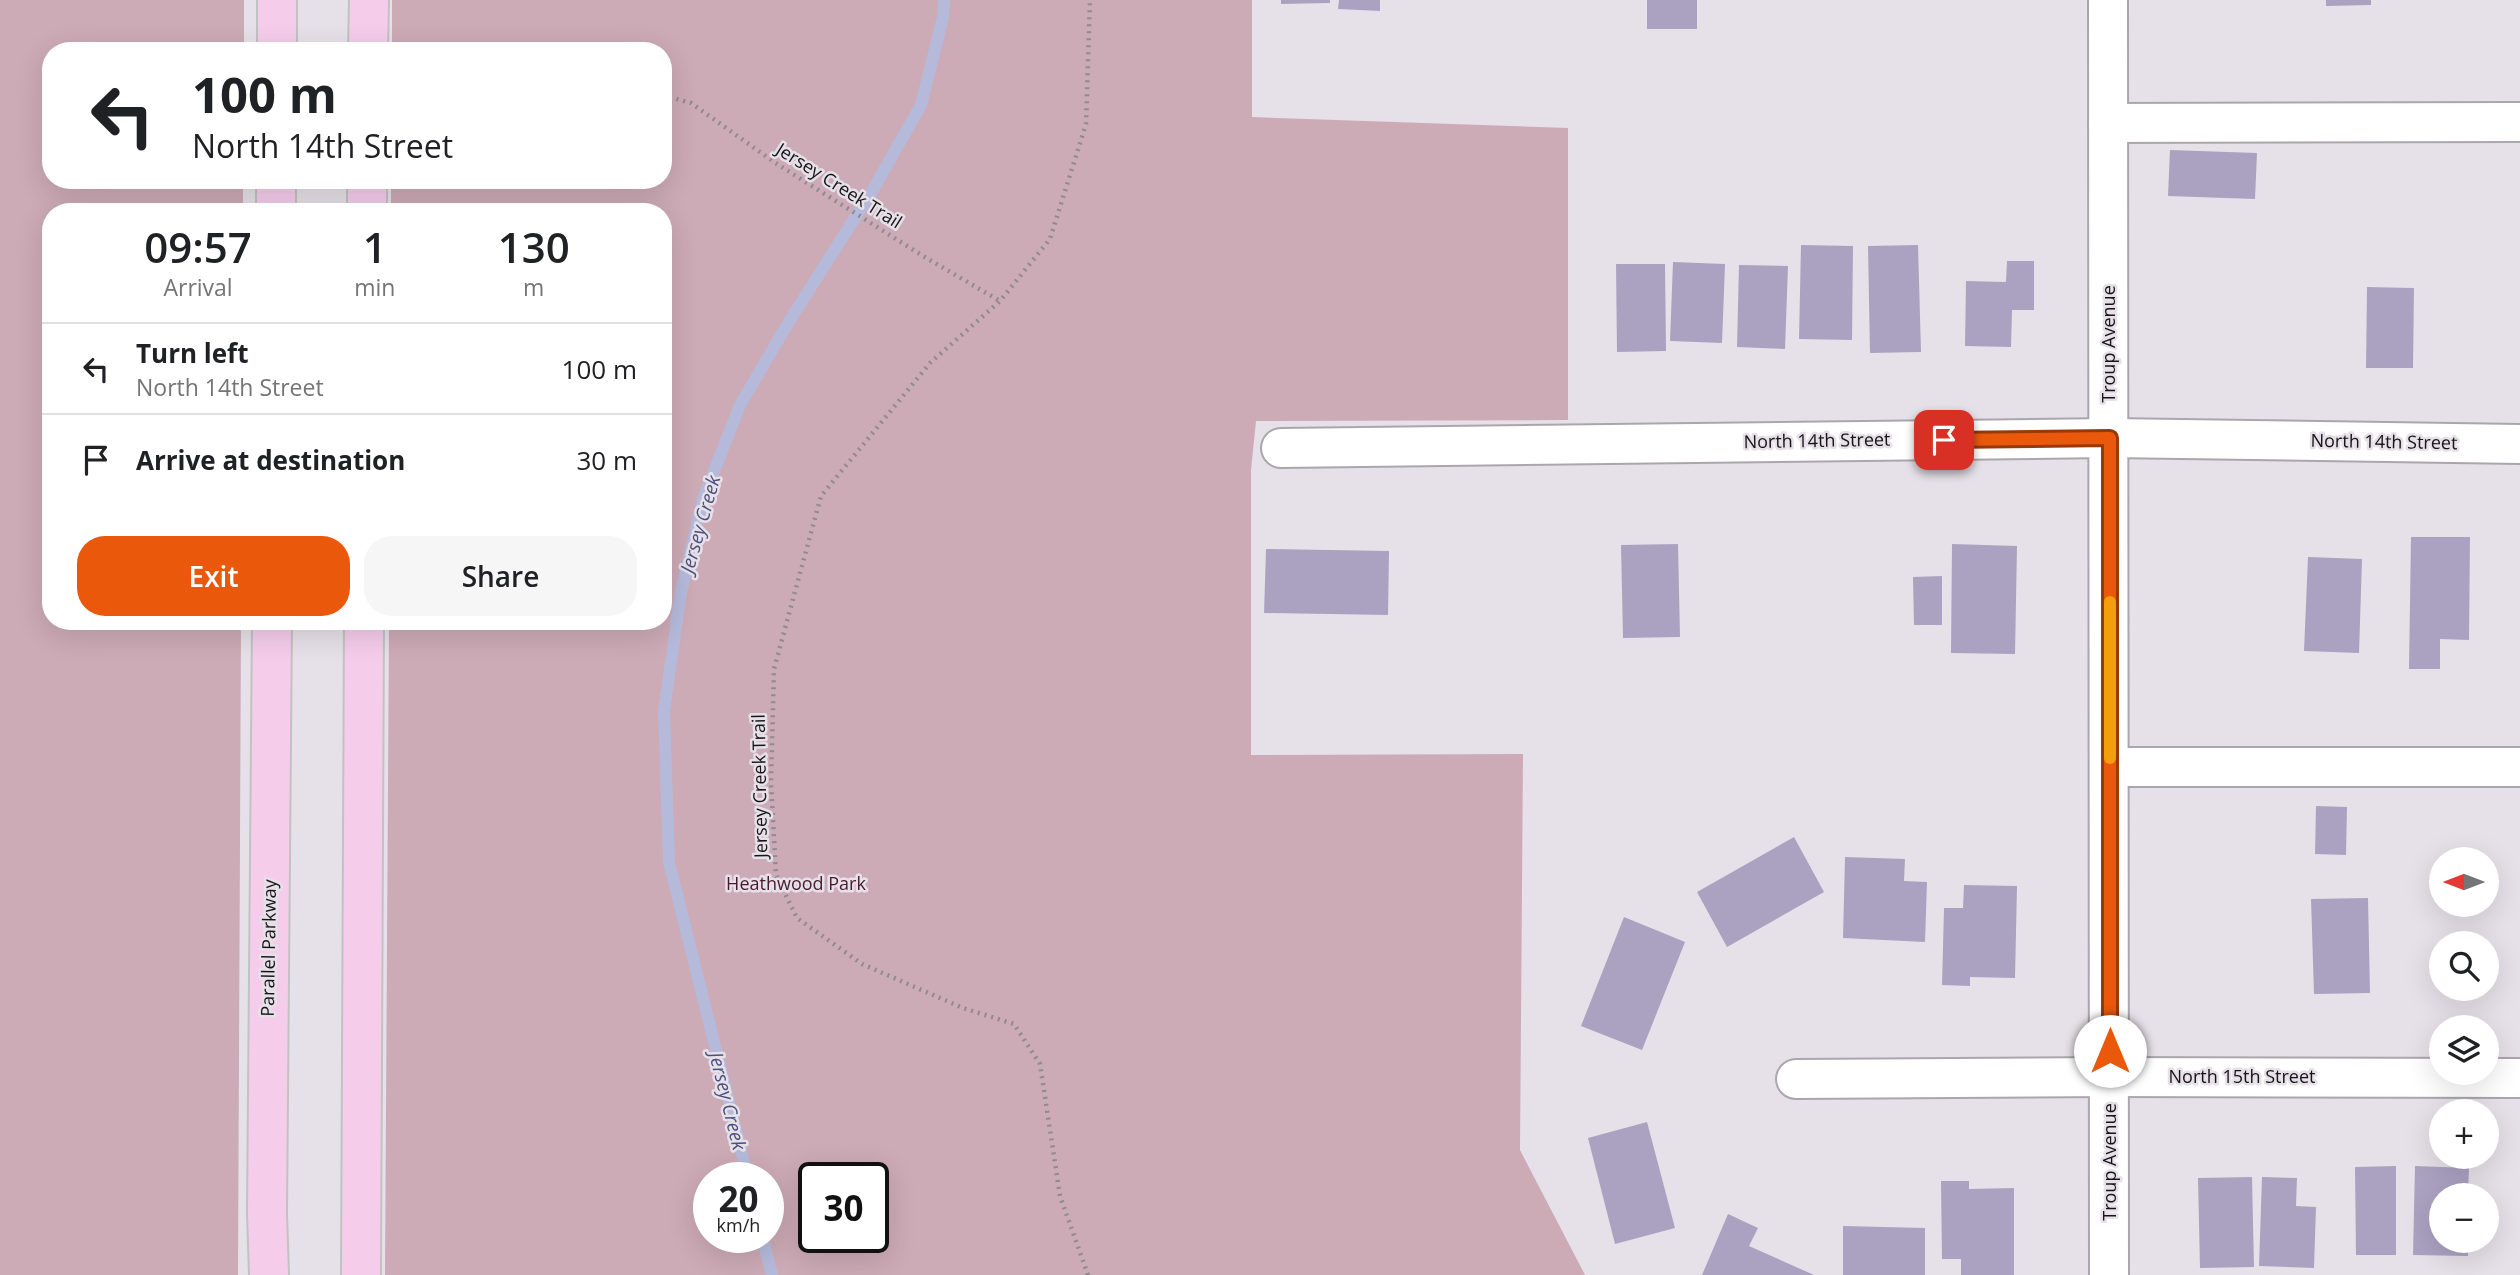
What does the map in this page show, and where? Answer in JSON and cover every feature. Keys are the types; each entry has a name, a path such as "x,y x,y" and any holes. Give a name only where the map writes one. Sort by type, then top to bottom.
{"main road":[{"path":"277,0 277,42"},
{"path":"368,42 369,0"},
{"name":"Parallel Parkway","path":"269,1275 267,1213 272,630"},
{"path":"361,1275 364,630"}],"street":[{"name":"Troup Avenue","path":"2108,0 2109,1275"},
{"path":"2108,123 2520,122"},
{"name":"North 14th Street","path":"1281,448 2110,438 2520,444"},
{"path":"2110,768 2520,767"},
{"name":"North 15th Street","path":"1796,1079 2520,1078"}],"path":[{"name":"Jersey Creek Trail","path":"1088,1275 1060,1196 1040,1064 1014,1024 964,1008 862,964 797,918 776,875 771,782 774,669 821,496 930,363 1000,301 1050,239 1086,124 1090,0"},
{"name":"Jersey Creek Trail","path":"672,98 691,103 774,162 1000,301"}],"green space":[{"path":"0,0 244,0 244,42 42,42 42,189 243,189 243,203 42,203 42,630 241,630 238,1275 0,1275"},
{"name":"Heathwood Park","path":"392,0 1252,0 1252,117 1568,128 1568,420 1256,421 1251,470 1251,755 1523,754 1520,1150 1585,1275 385,1275 389,630 672,630 672,203 391,203 391,189 672,189 672,42 392,42"}],"building":[{"path":"1281,0 1330,0 1330,3 1281,4"},
{"path":"1339,0 1380,0 1380,11 1338,9"},
{"path":"1647,0 1697,0 1697,29 1647,29"},
{"path":"2326,0 2371,0 2371,5 2326,6"},
{"path":"2170,150 2257,153 2255,199 2168,196"},
{"path":"1801,245 1853,246 1852,340 1799,339"},
{"path":"1918,245 1921,352 1870,353 1868,246"},
{"path":"2007,261 2034,261 2034,310 2012,310 2011,347 1965,346 1966,281 2006,282"},
{"path":"1673,262 1725,264 1722,343 1670,341"},
{"path":"1616,264 1665,264 1666,351 1617,352"},
{"path":"1739,265 1788,266 1785,349 1737,347"},
{"path":"2367,287 2414,288 2413,368 2366,368"},
{"path":"2411,537 2470,537 2469,640 2440,639 2440,669 2409,669"},
{"path":"1678,544 1680,637 1623,638 1621,545"},
{"path":"1952,544 2017,546 2015,654 1951,653"},
{"path":"1266,549 1389,551 1388,615 1264,613"},
{"path":"2308,557 2362,559 2359,653 2304,651"},
{"path":"1942,576 1942,625 1914,625 1913,577"},
{"path":"2316,806 2347,807 2346,855 2315,854"},
{"path":"1794,837 1824,892 1727,947 1697,892"},
{"path":"1845,857 1905,859 1904,881 1927,882 1925,942 1843,938"},
{"path":"1964,885 2017,886 2015,978 1970,977 1970,986 1942,985 1944,908 1963,908"},
{"path":"2368,898 2370,993 2314,994 2311,899"},
{"path":"1624,917 1685,942 1642,1050 1581,1026"},
{"path":"1647,1122 1675,1228 1615,1244 1588,1138"},
{"path":"2396,1166 2396,1255 2356,1255 2355,1167"},
{"path":"2415,1166 2429,1167 2429,1169 2469,1169 2468,1183 2429,1183 2429,1253 2468,1253 2468,1256 2413,1255"},
{"path":"2252,1177 2254,1267 2200,1268 2198,1178"},
{"path":"2262,1177 2297,1178 2296,1206 2316,1207 2314,1268 2259,1266"},
{"path":"1941,1181 1969,1181 1969,1189 2014,1188 2014,1275 1961,1275 1961,1259 1942,1259"},
{"path":"1728,1214 1758,1228 1749,1246 1814,1275 1702,1275"},
{"path":"1843,1226 1925,1228 1925,1275 1843,1275"}],"waterway":[{"name":"Jersey Creek","path":"744,1162 669,862 664,711 681,592 703,499 740,405 790,320 874,188 921,105 943,17 944,0"},
{"name":"Jersey Creek","path":"766,1253 772,1275"}],"slow traffic":[{"path":"2110,602 2110,758"}],"route":[{"path":"1944,440 2110,438 2110,1051"}]}
